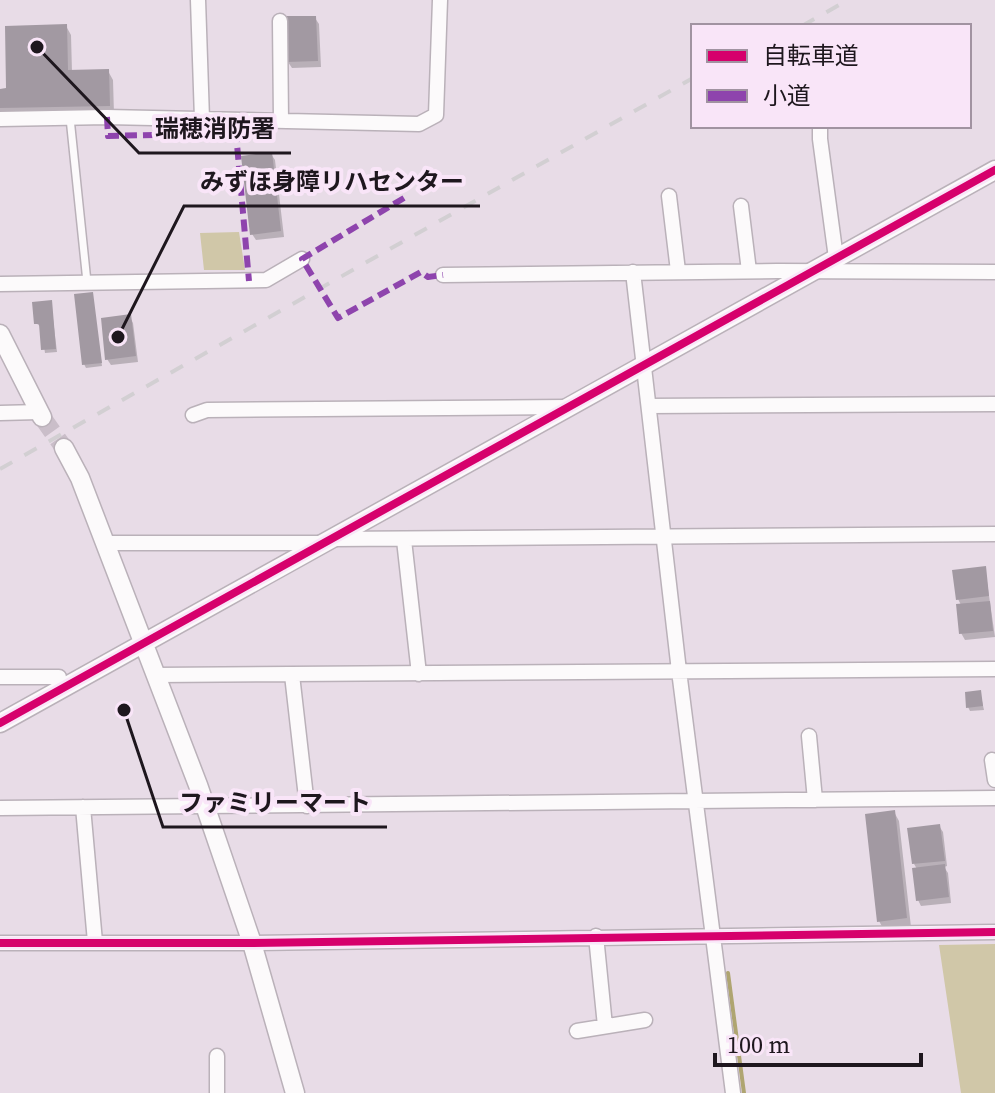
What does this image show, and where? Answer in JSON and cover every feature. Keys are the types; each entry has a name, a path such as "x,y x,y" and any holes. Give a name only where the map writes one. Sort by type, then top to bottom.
{"street":[{"path":"198,0 202,119"},
{"path":"0,119 202,119 419,124 436,115 440,0"},
{"path":"280,21 281,121"},
{"path":"820,128 836,258"},
{"path":"0,723 995,170"},
{"path":"669,196 678,271"},
{"path":"741,206 749,271"},
{"path":"0,284 266,280 302,259"},
{"path":"443,275 678,271 995,272"},
{"path":"633,272 711,935 733,1093"},
{"path":"0,334 41,415 0,413"},
{"path":"649,406 995,404"},
{"path":"193,415 207,410 566,407"},
{"path":"64,448 80,478 106,543 206,807 252,943 295,1093"},
{"path":"106,543 995,534"},
{"path":"404,540 419,674"},
{"path":"156,675 995,669"},
{"path":"292,675 307,806"},
{"path":"0,677 59,677"},
{"path":"809,736 815,800"},
{"path":"992,760 995,780"},
{"path":"0,808 995,798"},
{"path":"83,807 95,942"},
{"path":"0,943 252,943 995,932"},
{"path":"596,936 605,1026"},
{"path":"577,1031 645,1020"},
{"path":"217,1056 217,1093"}],"lane":[{"path":"70,118 87,282"}],"shaded area":[{"path":"239,232 245,270 204,270 200,233"},
{"path":"995,944 995,1093 961,1093 939,945"}],"building":[{"path":"284,16 316,16 318,61 286,62"},
{"path":"67,24 68,70 109,69 110,106 0,108 0,89 6,88 5,26"},
{"path":"272,152 281,231 250,235 241,156"},
{"path":"93,292 102,363 82,365 74,294"},
{"path":"52,300 56,349 41,350 39,324 34,324 32,302"},
{"path":"131,314 136,356 105,360 101,318"},
{"path":"986,566 989,596 956,600 952,570"},
{"path":"990,601 993,631 959,634 956,604"},
{"path":"981,690 983,706 966,708 965,692"},
{"path":"895,810 907,918 877,922 865,814"},
{"path":"940,824 945,861 912,864 907,828"},
{"path":"945,864 949,897 916,901 912,868"}],"waterway":[{"path":"728,973 744,1093"}],"tunnel":[{"path":"42,417 64,448"}],"railway":[{"path":"806,24 848,0"},
{"path":"0,469 691,79"}],"marked path":[{"path":"107,117 108,136 236,133 249,281"},
{"path":"404,198 302,259 338,318 421,272 428,277 443,275"}],"cycle path":[{"path":"0,723 995,170"},
{"path":"0,943 252,943 995,932"}],"place":[{"name":"瑞穂消防署","path":"37,47"},
{"name":"みずほ身障リハセンター","path":"118,337"},
{"name":"ファミリーマート","path":"124,710"}]}
